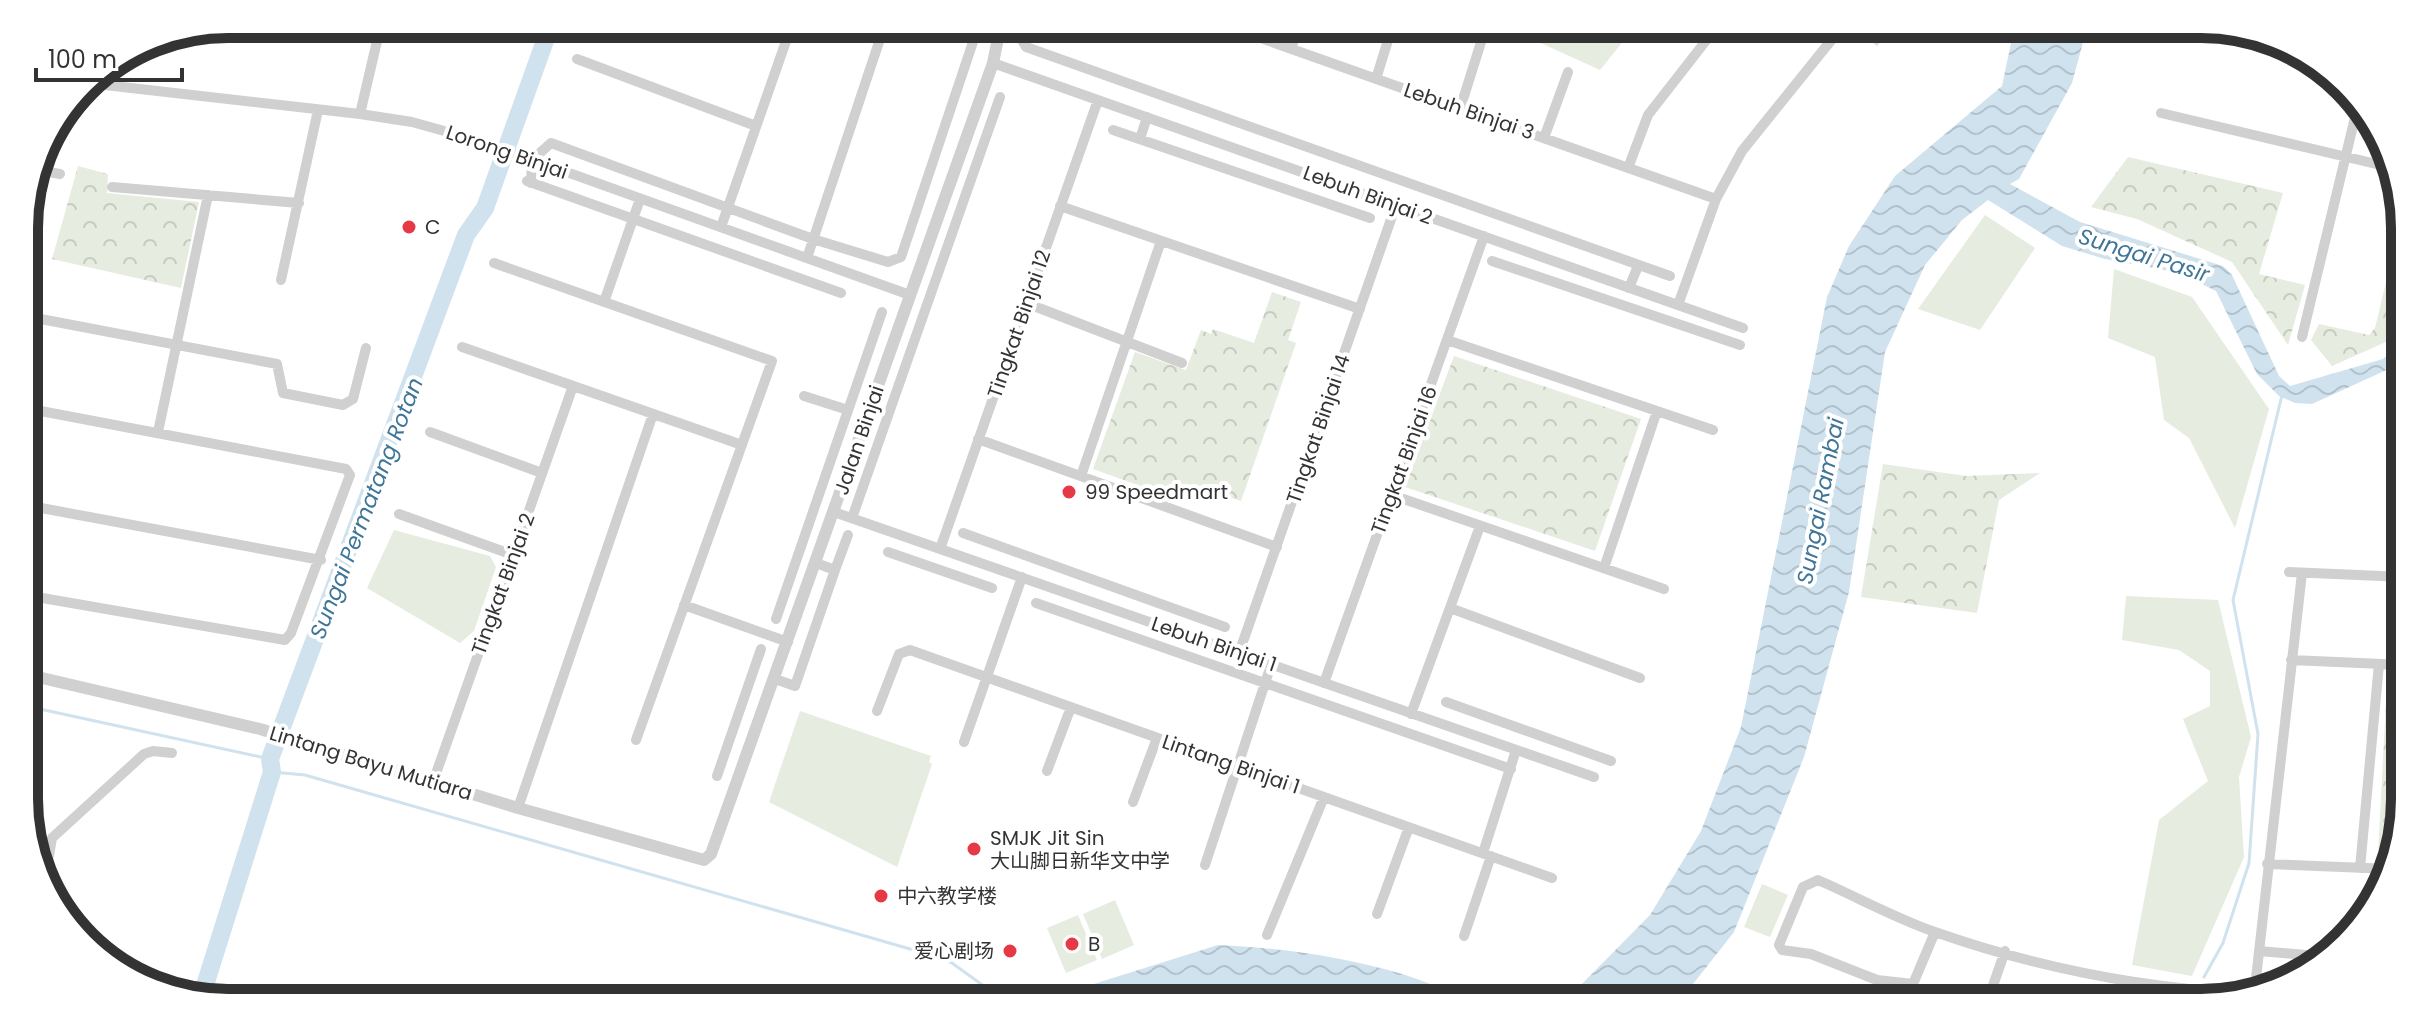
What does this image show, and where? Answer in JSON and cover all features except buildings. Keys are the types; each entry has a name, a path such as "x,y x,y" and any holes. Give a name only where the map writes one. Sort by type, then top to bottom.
{"street":[{"path":"360,114 378,38"},
{"path":"721,227 787,38"},
{"path":"807,258 880,38"},
{"path":"841,293 528,182 528,158 551,143 727,209 888,262 901,257 974,38"},
{"name":"Jalan Binjai","path":"711,854 993,63 998,38"},
{"name":"Lebuh Binjai 2","path":"1021,38 1026,47 1670,276"},
{"name":"Lebuh Binjai 3","path":"1260,38 1716,199"},
{"path":"1291,49 1295,38"},
{"path":"1376,79 1389,38"},
{"path":"1628,168 1648,115 1708,38"},
{"path":"1678,305 1716,199 1742,151 1833,38"},
{"path":"1460,109 1482,39"},
{"path":"577,59 756,126"},
{"name":"Lebuh Binjai 2","path":"993,63 1743,328"},
{"path":"1544,138 1568,72"},
{"name":"Lorong Binjai","path":"103,85 412,122 480,141 910,295"},
{"path":"852,518 1000,97"},
{"name":"Tingkat Binjai 12","path":"940,549 1098,100"},
{"path":"281,280 318,110"},
{"path":"2161,113 2380,165"},
{"path":"1140,139 1147,117"},
{"path":"2302,337 2355,117"},
{"path":"972,118 990,123"},
{"path":"1113,130 1370,218"},
{"path":"46,172 60,174"},
{"path":"1335,205 1342,186"},
{"path":"112,187 299,203"},
{"path":"158,432 208,195"},
{"path":"604,302 640,199"},
{"name":"Tingkat Binjai 14","path":"1239,653 1396,205"},
{"path":"1060,206 1360,309"},
{"path":"916,216 935,223"},
{"path":"689,239 696,219"},
{"name":"Tingkat Binjai 16","path":"1324,683 1484,236"},
{"path":"1081,476 1161,241"},
{"path":"785,273 791,253"},
{"path":"1492,261 1740,345"},
{"path":"494,263 772,361 636,740"},
{"path":"1629,288 1638,266"},
{"path":"1026,303 1182,363"},
{"path":"776,619 882,312"},
{"path":"38,318 277,364 283,393 343,405 353,399 366,348"},
{"path":"1447,340 1713,430"},
{"path":"462,347 742,445"},
{"path":"868,354 887,361"},
{"name":"Tingkat Binjai 2","path":"433,782 573,386"},
{"path":"804,396 848,410"},
{"path":"38,410 346,469 350,479 291,633 280,640 38,597"},
{"path":"1604,568 1657,411"},
{"path":"518,808 653,414"},
{"path":"430,432 542,473"},
{"path":"861,436 878,442"},
{"path":"978,439 1277,547"},
{"path":"1392,495 1664,589"},
{"path":"38,507 321,560"},
{"name":"Lebuh Binjai 1","path":"834,512 1594,777"},
{"path":"399,514 513,555"},
{"path":"1411,714 1480,526"},
{"path":"963,533 1225,627"},
{"path":"775,679 795,686 848,535"},
{"path":"988,565 996,545"},
{"path":"888,552 992,588"},
{"path":"970,580 976,561"},
{"path":"816,563 835,570"},
{"path":"2289,572 2391,576"},
{"path":"2255,981 2302,573"},
{"path":"790,576 809,582"},
{"path":"964,742 1022,577"},
{"name":"Lebuh Binjai 1","path":"1036,603 1511,769"},
{"path":"684,605 788,642"},
{"path":"1450,608 1640,678"},
{"path":"1185,634 1192,615"},
{"path":"717,776 761,649"},
{"name":"Lintang Binjai 1","path":"877,711 899,654 910,650 1552,878"},
{"path":"2291,660 2391,664"},
{"path":"2360,868 2379,664"},
{"path":"1205,865 1271,665"},
{"name":"Lintang Bayu Mutiara","path":"38,677 260,729 696,861 711,854"},
{"path":"747,690 769,697"},
{"path":"1446,702 1611,761"},
{"path":"1047,771 1071,707"},
{"path":"1468,733 1476,713"},
{"path":"1133,802 1157,738"},
{"path":"1464,936 1516,750"},
{"path":"47,858 52,838 144,754 153,751 172,753"},
{"path":"1267,935 1324,797"},
{"path":"1377,914 1409,827"},
{"path":"2267,864 2378,869"},
{"path":"1935,932 1913,984 1877,980 1811,954 1782,950 1779,945 1803,887 1818,880 1935,932 2107,977 2185,989"},
{"path":"1992,989 2005,951"},
{"path":"2259,951 2308,955"}],"green space":[{"path":"1530,38 1626,38 1600,70"},
{"path":"2128,157 2283,193 2259,274 2305,285 2288,345 2232,262 2137,219 2091,207"},
{"path":"78,166 108,174 107,193 199,202 181,288 52,259"},
{"path":"1985,215 2035,248 1980,330 1918,309"},
{"path":"2391,261 2391,340 2332,366 2311,340 2319,324 2369,335 2375,328"},
{"path":"2114,269 2192,297 2269,409 2235,528 2189,438 2164,420 2155,357 2108,338"},
{"path":"1272,292 1301,302 1288,340 1296,343 1241,501 1191,484 1185,502 1093,469 1135,352 1186,370 1201,330 1211,334 1213,329 1254,343"},
{"path":"1454,356 1641,419 1595,551 1405,487"},
{"path":"1883,464 1966,476 2040,473 1999,500 1977,613 1861,597"},
{"path":"394,530 490,556 496,567 474,631 460,643 367,588"},
{"path":"2126,596 2218,600 2251,737 2239,777 2244,857 2192,976 2132,965 2159,820 2208,781 2183,719 2210,706 2210,671 2179,650 2122,640"},
{"path":"2387,681 2391,681 2391,811 2385,848 2383,855 2378,855"},
{"path":"800,711 931,756 929,762 932,764 897,867 769,802"},
{"path":"1762,884 1788,895 1770,937 1744,927"},
{"path":"1115,900 1134,945 1102,959 1083,914"},
{"name":"B","path":"1078,915 1097,960 1066,973 1047,928"}],"water":[{"path":"1867,38 1883,38 1877,46"},
{"path":"2012,38 2084,38 2072,83 2019,179 2010,184 2080,222 2223,266 2232,275 2279,376 2290,386 2383,359 2391,352 2391,368 2312,404 2295,403 2279,396 2257,374 2216,291 2180,273 2105,259 2062,246 1988,200 1962,220 1925,265 1885,352 1849,592 1804,757 1734,932 1689,989 1577,989 1650,915 1701,831 1741,727 1827,297 1849,246 1895,176 2002,86"},
{"path":"1218,945 1288,951 1356,962 1443,989 1078,989"}],"waterway":[{"name":"Sungai Permatang Rotan","path":"204,987 272,772 270,759 466,235 485,208 546,38"},
{"path":"2204,977 2223,943 2249,863 2258,734 2233,600 2282,395"},
{"path":"38,709 270,759"},
{"path":"272,772 305,775 931,955 952,963 988,989"}],"place":[{"name":"C","path":"409,227"},
{"name":"99 Speedmart","path":"1069,492"},
{"name":"SMJK Jit Sin 大山脚日新华文中学","path":"974,849"},
{"name":"中六教学楼","path":"881,896"},
{"name":"B","path":"1072,944"},
{"name":"爱心剧场","path":"1010,951"}],"water label":[{"name":"Sungai Pasir","path":"2144,255"},
{"name":"Sungai Rambai","path":"1820,501"}]}
